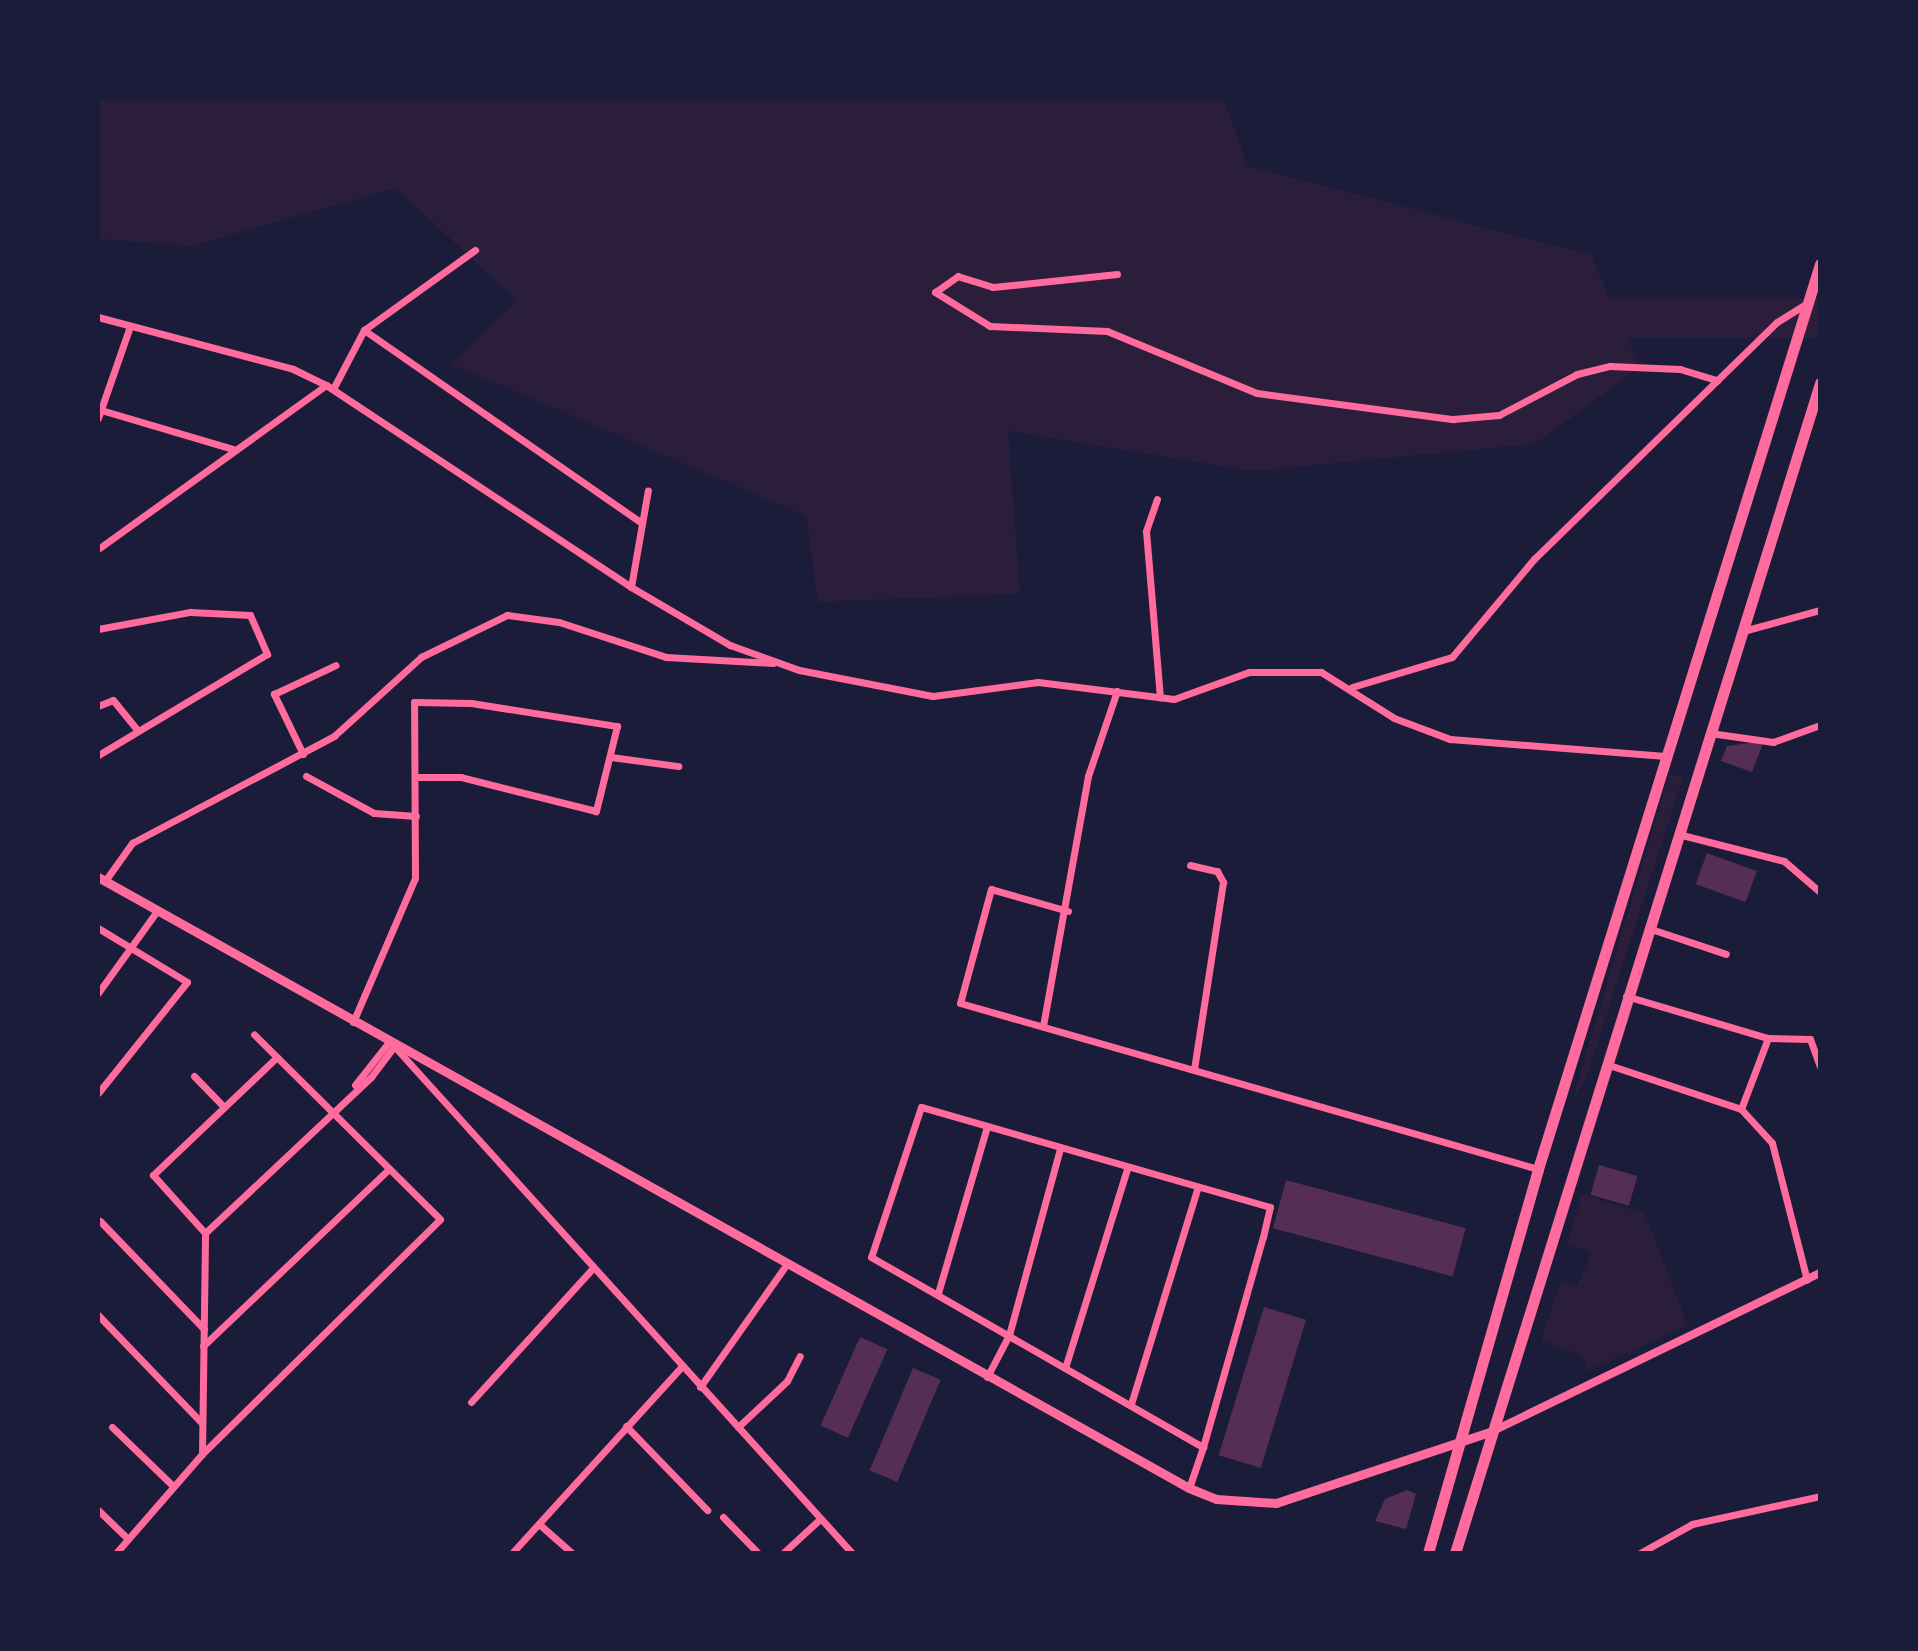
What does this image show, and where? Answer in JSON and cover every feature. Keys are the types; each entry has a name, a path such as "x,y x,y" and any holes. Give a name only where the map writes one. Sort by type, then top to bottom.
{"highway":[{"path":"1428,1553 1538,1169 1820,264"},
{"path":"1455,1553 1624,995 1820,383"}],"main road":[{"path":"102,879 391,1045 987,1377 1189,1488 1216,1499 1276,1503 1490,1432"}],"street":[{"path":"98,549 233,449 330,387 364,330 475,250"},
{"path":"1117,274 993,287 958,276 935,292 990,326 1107,331 1257,393 1453,419 1499,415 1577,374 1610,366 1680,369 1717,380"},
{"path":"1352,687 1452,657 1534,559 1717,380 1806,304"},
{"path":"98,317 293,369 330,387 631,587 730,645 779,663 933,696 1038,682 1160,697 1288,670 1321,672 1352,687 1394,718 1450,739 1665,756"},
{"path":"130,326 100,414 233,449"},
{"path":"364,330 642,523"},
{"path":"631,587 648,490"},
{"path":"1157,499 1146,531 1160,697"},
{"path":"1741,631 1820,610"},
{"path":"98,629 190,612 250,615 267,654 98,755"},
{"path":"102,879 132,843 334,736 421,657 507,615 559,622 666,657 779,663"},
{"path":"303,754 274,694 336,665"},
{"path":"1043,1026 1068,911 1088,776 1117,691"},
{"path":"98,706 113,700 137,730"},
{"path":"353,1022 408,902 416,816 415,777 414,702 471,703 617,726 596,811 461,777 415,777"},
{"path":"1708,733 1773,742 1820,725"},
{"path":"611,757 678,766"},
{"path":"306,776 374,813 416,816"},
{"path":"1676,834 1784,861 1820,892"},
{"path":"1190,865 1217,871 1223,882 1194,1069"},
{"path":"1068,911 991,889 960,1003 1538,1169"},
{"path":"98,993 157,911"},
{"path":"98,928 187,982 98,1093"},
{"path":"1646,928 1726,954"},
{"path":"1624,995 1768,1038 1810,1039 1820,1066"},
{"path":"116,1553 202,1454 440,1219 254,1034"},
{"path":"1741,1109 1768,1038"},
{"path":"205,1233 330,1111 391,1045 591,1270 852,1553"},
{"path":"202,1454 205,1233 153,1175 277,1057"},
{"path":"1604,1063 1741,1109 1772,1143 1807,1280"},
{"path":"194,1076 224,1107"},
{"path":"1189,1488 1203,1447 1270,1207 1127,1169 921,1107 871,1257 1203,1447"},
{"path":"938,1293 987,1127"},
{"path":"987,1377 1009,1335 1060,1149"},
{"path":"203,1346 389,1169"},
{"path":"1065,1368 1127,1169"},
{"path":"1131,1404 1197,1189"},
{"path":"100,1221 204,1329"},
{"path":"700,1387 786,1265"},
{"path":"471,1402 591,1270"},
{"path":"1490,1432 1820,1273"},
{"path":"98,1315 202,1424"},
{"path":"738,1427 787,1381 800,1356"},
{"path":"512,1553 681,1367"},
{"path":"626,1426 707,1510"},
{"path":"112,1427 172,1485"},
{"path":"1640,1553 1692,1524 1820,1496"},
{"path":"98,1510 127,1538"},
{"path":"723,1517 755,1552"},
{"path":"783,1553 820,1519"},
{"path":"539,1524 572,1553"}],"shaded area":[{"path":"98,98 1223,98 1248,166 1591,255 1640,367 1535,444 1252,471 1008,431 1020,594 818,602 806,516 451,364 517,301 396,188 192,246 98,239"},
{"path":"1387,299 1820,299 1820,338 1387,338"},
{"path":"1669,774 1683,777 1588,1073 1571,1104"},
{"path":"1582,1194 1645,1214 1688,1325 1588,1371 1582,1356 1541,1340 1560,1282 1577,1286 1591,1253 1567,1244"}],"building":[{"path":"1764,741 1752,772 1721,761 1727,746"},
{"path":"1707,853 1757,871 1746,902 1696,884"},
{"path":"1599,1165 1637,1176 1629,1206 1590,1195"},
{"path":"1286,1180 1466,1228 1453,1276 1273,1228"},
{"path":"1264,1307 1306,1320 1261,1468 1219,1455"},
{"path":"860,1337 887,1349 848,1438 821,1426"},
{"path":"913,1368 941,1380 897,1482 870,1470"},
{"path":"1407,1490 1416,1494 1406,1529 1375,1521 1385,1499"}]}
